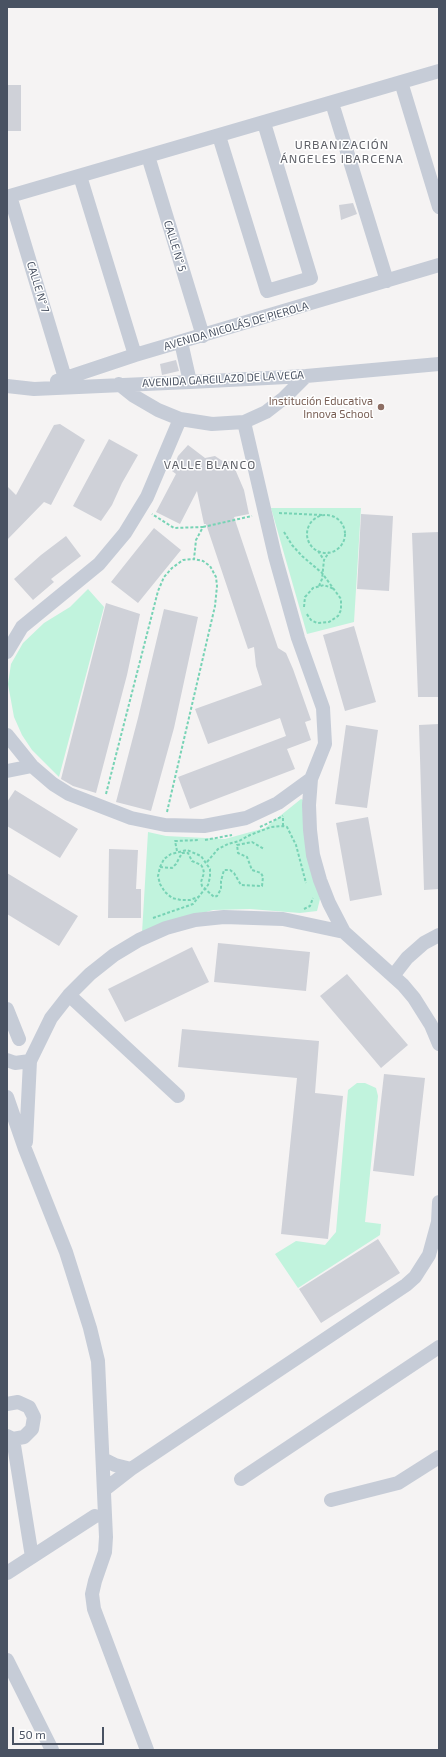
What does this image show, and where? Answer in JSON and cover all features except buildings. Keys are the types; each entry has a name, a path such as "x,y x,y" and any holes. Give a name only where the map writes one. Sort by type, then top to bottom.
{"street":[{"path":"135,355 80,176 439,71"},
{"path":"401,82 439,207"},
{"path":"332,103 387,281"},
{"path":"219,136 267,291 282,287 311,278 264,123"},
{"name":"CALLE N° 5","path":"148,156 203,336"},
{"name":"CALLE N° 7","path":"65,378 10,196 80,176"},
{"name":"AVENIDA NICOLÁS DE PIEROLA","path":"34,389 135,355 439,265"},
{"path":"181,342 190,382"},
{"name":"AVENIDA GARCILAZO DE LA VEGA","path":"7,386 34,389 190,382 306,376 439,364"},
{"path":"119,384 134,396 158,410 180,419 212,424 244,422 266,412 284,398 306,376"},
{"path":"7,652 22,627 99,564 125,533 147,497 180,419"},
{"path":"244,422 275,556 298,638 323,708 325,744 311,779 309,811 312,849 320,880 323,902 344,932 393,976 414,998 424,1012 439,1044"},
{"path":"7,735 32,766 53,784 69,794 101,808 131,818 165,825 204,826 246,818 278,803 311,779"},
{"path":"7,771 32,766"},
{"path":"312,924 323,902"},
{"path":"25,1149 30,1061 51,1018 69,995 90,974 114,955 139,940 166,928 195,920 224,917 283,919 344,932"},
{"path":"393,976 407,958 424,943 439,935"},
{"path":"69,995 178,1096"},
{"path":"7,1009 18,1039"},
{"path":"7,1060 14,1063 30,1061"},
{"path":"7,1096 25,1149 66,1252 90,1328 98,1361 106,1537 105,1552 92,1594 94,1609 147,1750"},
{"path":"104,1490 131,1469 406,1286 415,1276 429,1255 438,1222 439,1202"},
{"path":"241,1479 439,1347"},
{"path":"7,1404 18,1402 29,1407 34,1417 32,1429 24,1437 10,1438 32,1557"},
{"path":"331,1500 398,1483 439,1457"},
{"path":"103,1459 115,1465 131,1469"},
{"path":"7,1574 95,1516"},
{"path":"7,1660 52,1750"}],"path":[{"path":"141,507 174,528 203,527 259,514"},
{"path":"278,519 276,512 328,515 338,519 344,528 344,541 340,546 329,552 324,560 322,579 319,586"},
{"path":"322,515 313,520 307,530 309,542 318,550 324,560"},
{"path":"194,559 196,540 203,527"},
{"path":"282,527 292,545 306,560 322,573 334,589 339,593 342,604 338,616 329,622 317,623 307,616 304,604 308,592 324,585 334,589"},
{"path":"280,531 281,537"},
{"path":"318,550 329,552"},
{"path":"101,808 110,786 158,592 164,577 172,568 183,560 194,559 203,561 210,566 216,577 217,586 215,606 165,825"},
{"path":"300,603 304,618"},
{"path":"254,829 277,820 288,813"},
{"path":"283,826 284,816"},
{"path":"206,862 218,850 228,844 266,829 283,826 287,827 296,845 302,873 308,885"},
{"path":"177,851 174,842 176,841 212,840 232,835"},
{"path":"160,867 172,868 182,853 188,853 192,861 201,865 203,868 204,873 201,882 206,890 214,897 217,896 221,889 221,881 224,870 234,873 241,885 262,886 263,877 261,872 252,870 247,857 238,853 237,845 252,842 264,850"},
{"path":"187,850 194,852 201,856 206,862 210,869 210,877 206,890 198,897 190,900 172,898 165,892 160,884 158,876 164,859 177,851 187,850"},
{"path":"297,909 305,909 310,906 314,896 323,902"}],"green space":[{"path":"271,508 361,508 354,622 307,634"},
{"path":"88,589 104,607 59,777 32,750 22,735 14,717 8,684 11,664 23,643 44,623 70,607"},
{"path":"301,799 308,802 320,899 317,911 300,913 250,909 213,910 175,921 142,933 148,832 166,836 225,839 265,828"},
{"path":"357,1083 365,1083 376,1088 378,1096 365,1222 381,1224 380,1235 298,1288 275,1254 296,1241 325,1245 336,1232 348,1090"}],"place":[{"name":"Institución Educativa Innova School","path":"381,407"}],"district":[{"name":"URBANIZACIÓN ÁNGELES IBARCENA","path":"342,152"},
{"name":"VALLE BLANCO","path":"210,465"}]}
